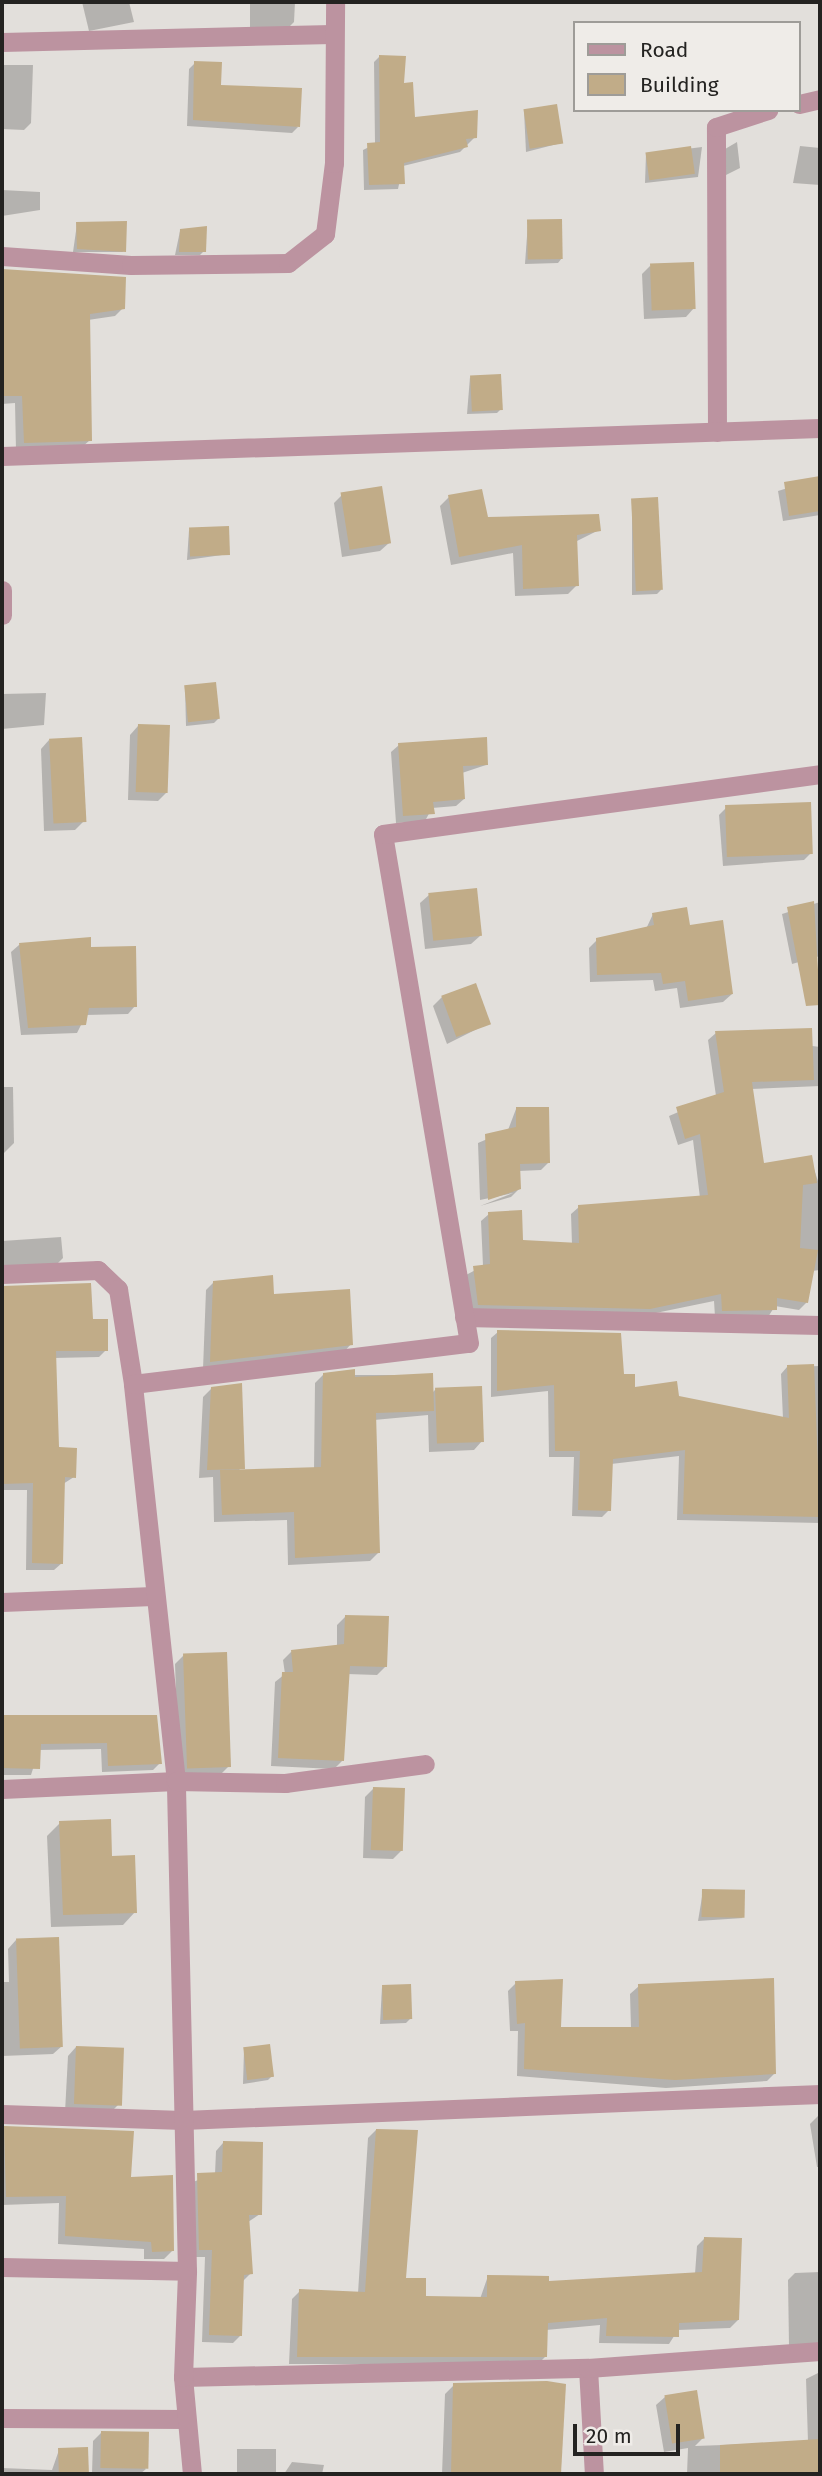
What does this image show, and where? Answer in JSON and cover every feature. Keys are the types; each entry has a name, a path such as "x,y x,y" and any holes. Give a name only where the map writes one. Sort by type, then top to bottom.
{"street":[{"path":"2,256 288,263 326,234 334,163 332,34 335,2"},
{"path":"2,42 332,34"},
{"path":"801,104 820,99"},
{"path":"717,432 716,127 762,112"},
{"path":"2,456 820,428"},
{"path":"2,590 2,615"},
{"path":"133,1384 469,1343 383,834 820,774"},
{"path":"2,1274 98,1270 118,1289 133,1384 152,1596 176,1781 187,2271 183,2377 192,2474"},
{"path":"464,1317 820,1325"},
{"path":"2,1602 152,1596"},
{"path":"2,1789 176,1781 285,1783 425,1764"},
{"path":"2,2114 183,2120 820,2094"},
{"path":"2,2267 187,2271"},
{"path":"183,2377 588,2368 820,2351"},
{"path":"588,2368 594,2474"},
{"path":"2,2418 186,2419"}],"building":[{"path":"379,55 406,56 404,83 413,82 415,117 478,110 477,138 466,139 468,147 404,163 405,184 369,185 367,143 380,142"},
{"path":"194,61 222,62 221,85 302,88 300,127 193,120"},
{"path":"557,104 563,144 530,149 523,109"},
{"path":"691,146 695,174 649,180 645,152"},
{"path":"562,219 563,259 528,260 527,220"},
{"path":"127,221 126,252 77,249 76,222"},
{"path":"207,226 206,252 179,252 180,229"},
{"path":"694,262 696,309 652,311 650,264"},
{"path":"2,269 126,277 125,309 90,314 92,441 24,443 22,396 2,396"},
{"path":"501,374 503,410 472,412 470,376"},
{"path":"820,476 820,511 789,516 784,482"},
{"path":"382,486 391,543 350,550 341,493"},
{"path":"482,489 488,517 599,514 601,531 577,535 579,586 523,589 522,545 459,557 448,495"},
{"path":"658,497 663,590 636,591 631,498"},
{"path":"229,526 230,555 190,556 189,527"},
{"path":"216,682 220,719 188,722 184,685"},
{"path":"138,724 170,725 168,793 136,792"},
{"path":"82,737 86,822 53,824 49,739"},
{"path":"487,737 488,765 463,766 465,799 433,802 435,814 403,816 398,743"},
{"path":"811,802 813,854 727,857 725,805"},
{"path":"477,888 482,936 433,941 428,893"},
{"path":"814,901 820,1005 806,1006 787,907"},
{"path":"687,907 690,925 723,920 733,994 688,1001 685,981 663,984 661,973 597,975 596,938 654,925 652,913"},
{"path":"91,937 91,947 136,946 137,1007 89,1008 86,1025 28,1028 19,943"},
{"path":"476,983 491,1024 456,1037 441,996"},
{"path":"812,1028 814,1080 752,1082 764,1163 812,1155 817,1183 803,1185 800,1248 818,1250 808,1303 777,1298 777,1310 722,1311 721,1294 650,1309 478,1305 473,1266 490,1264 488,1212 522,1210 523,1240 579,1243 578,1205 708,1195 700,1134 685,1139 676,1107 724,1092 715,1031"},
{"path":"516,1107 549,1107 550,1163 520,1164 521,1189 488,1200 485,1134 516,1127"},
{"path":"273,1275 274,1294 350,1289 353,1345 210,1362 213,1281"},
{"path":"91,1283 93,1319 108,1319 108,1351 56,1351 59,1447 77,1448 76,1478 65,1477 63,1564 32,1563 33,1483 2,1484 2,1286"},
{"path":"497,1330 621,1333 624,1374 635,1374 635,1387 677,1381 679,1396 789,1418 787,1365 814,1364 820,1517 683,1514 685,1450 613,1459 611,1511 578,1510 580,1451 555,1451 554,1385 497,1391"},
{"path":"355,1369 355,1377 433,1373 434,1411 376,1413 380,1553 295,1558 294,1512 222,1515 220,1470 321,1467 323,1373"},
{"path":"242,1383 245,1469 207,1470 211,1387"},
{"path":"482,1386 484,1442 437,1444 435,1388"},
{"path":"345,1615 389,1616 387,1667 350,1666 344,1761 278,1758 282,1672 293,1672 291,1650 344,1644"},
{"path":"227,1652 231,1767 187,1768 183,1654"},
{"path":"2,1715 157,1715 162,1764 108,1766 107,1743 41,1744 40,1769 2,1768"},
{"path":"373,1787 405,1788 403,1851 371,1850"},
{"path":"111,1819 112,1856 135,1855 137,1913 63,1915 59,1821"},
{"path":"702,1889 745,1890 745,1918 702,1917"},
{"path":"59,1937 63,2047 20,2048 16,1939"},
{"path":"774,1978 776,2074 675,2080 524,2069 525,2023 517,2024 515,1981 563,1979 561,2027 639,2027 638,1984"},
{"path":"411,1984 412,2019 383,2020 382,1985"},
{"path":"270,2044 274,2077 247,2080 243,2047"},
{"path":"76,2046 124,2048 122,2106 74,2104"},
{"path":"4,2126 134,2131 131,2177 173,2175 174,2251 152,2252 151,2242 65,2236 66,2196 6,2197"},
{"path":"376,2129 418,2130 406,2278 426,2278 426,2296 487,2297 487,2275 549,2276 549,2281 702,2272 704,2237 742,2238 739,2320 679,2323 679,2337 606,2336 607,2318 548,2323 547,2357 297,2357 299,2289 365,2292"},
{"path":"223,2141 263,2142 262,2215 249,2215 253,2274 244,2275 242,2336 209,2335 212,2250 199,2250 197,2173 222,2172"},
{"path":"547,2381 566,2384 561,2474 451,2474 453,2383"},
{"path":"697,2390 705,2438 672,2444 664,2395"},
{"path":"101,2431 149,2432 148,2469 100,2468"},
{"path":"820,2439 820,2474 720,2474 720,2445"},
{"path":"88,2447 89,2474 59,2474 58,2448"}]}
